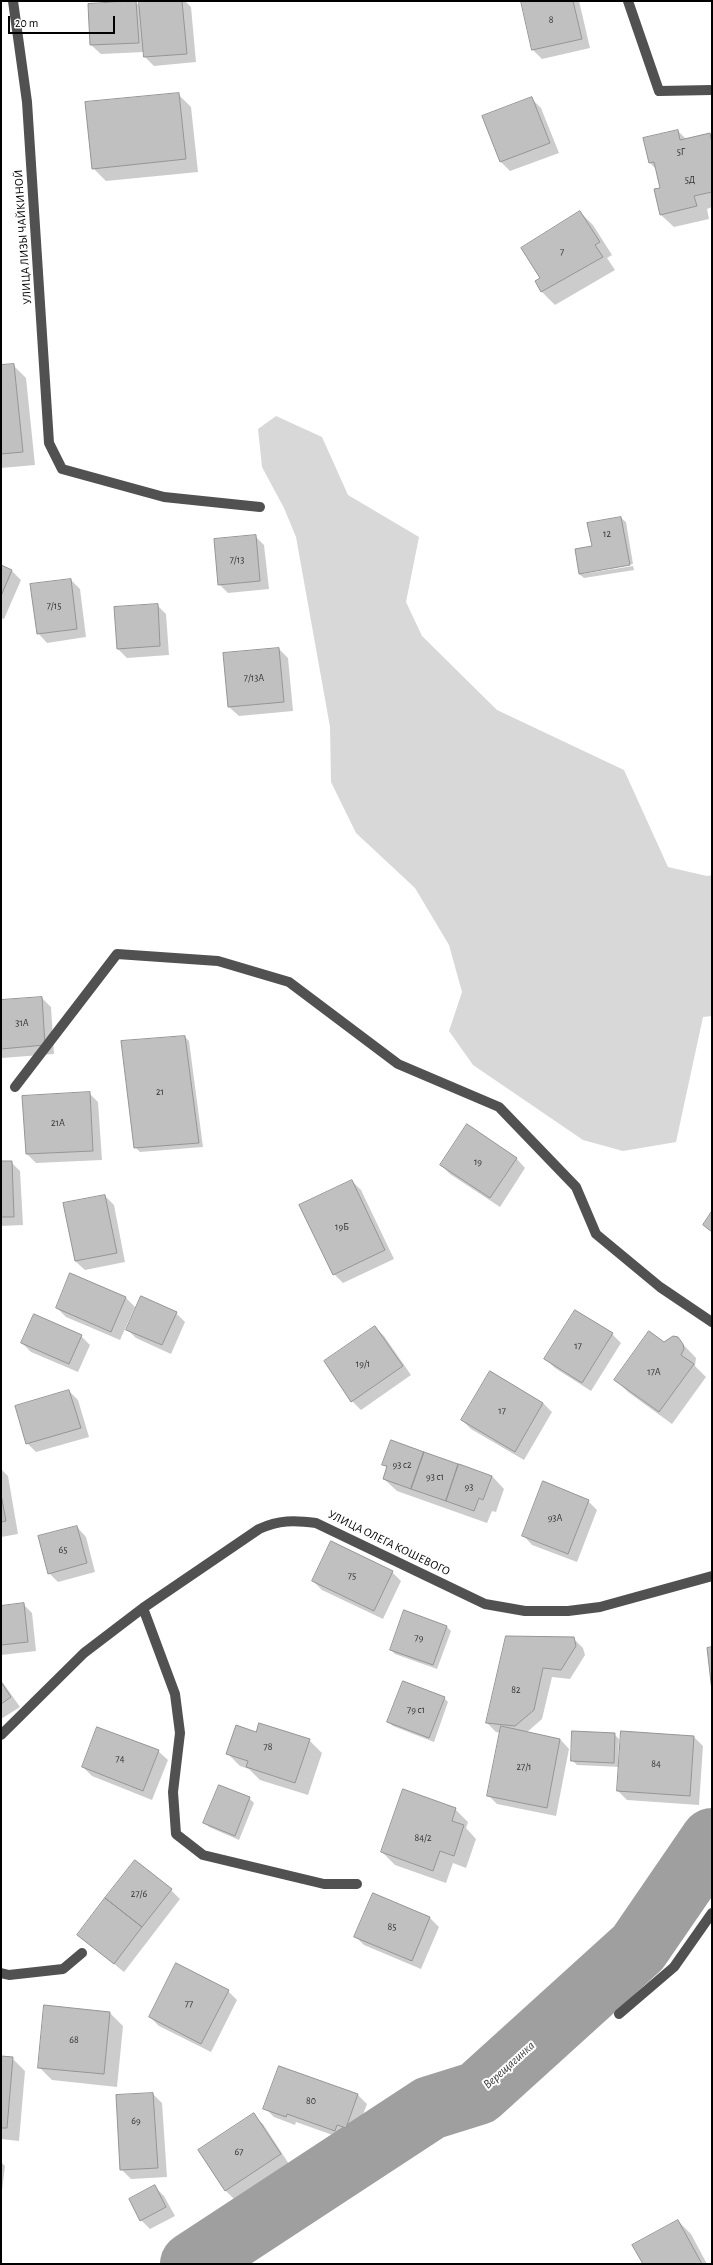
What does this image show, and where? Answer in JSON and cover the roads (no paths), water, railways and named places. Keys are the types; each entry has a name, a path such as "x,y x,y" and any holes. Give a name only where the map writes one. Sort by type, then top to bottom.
{"street":[{"name":"УЛИЦА ЛИЗЫ ЧАЙКИНОЙ","path":"13,1 27,102 49,443 62,469 164,497 260,507"},
{"path":"628,1 659,91 712,90"},
{"path":"16,1087 116,954 218,961 289,982 398,1064 499,1107 576,1187 596,1234 660,1287 712,1322"},
{"name":"УЛИЦА ОЛЕГА КОШЕВОГО","path":"1,1735 84,1653 143,1608 259,1529 274,1522 292,1520 316,1522 485,1604 525,1611 568,1611 600,1607 712,1576"},
{"path":"143,1608 175,1694 180,1733 173,1792 176,1834 203,1854 324,1884 357,1884"},
{"path":"619,2014 674,1967 712,1913"},
{"path":"1,1973 9,1975 63,1969 82,1953"}],"waterway":[{"name":"Верещагинка","path":"192,2264 430,2108 478,2093 638,1948 712,1840"}]}
